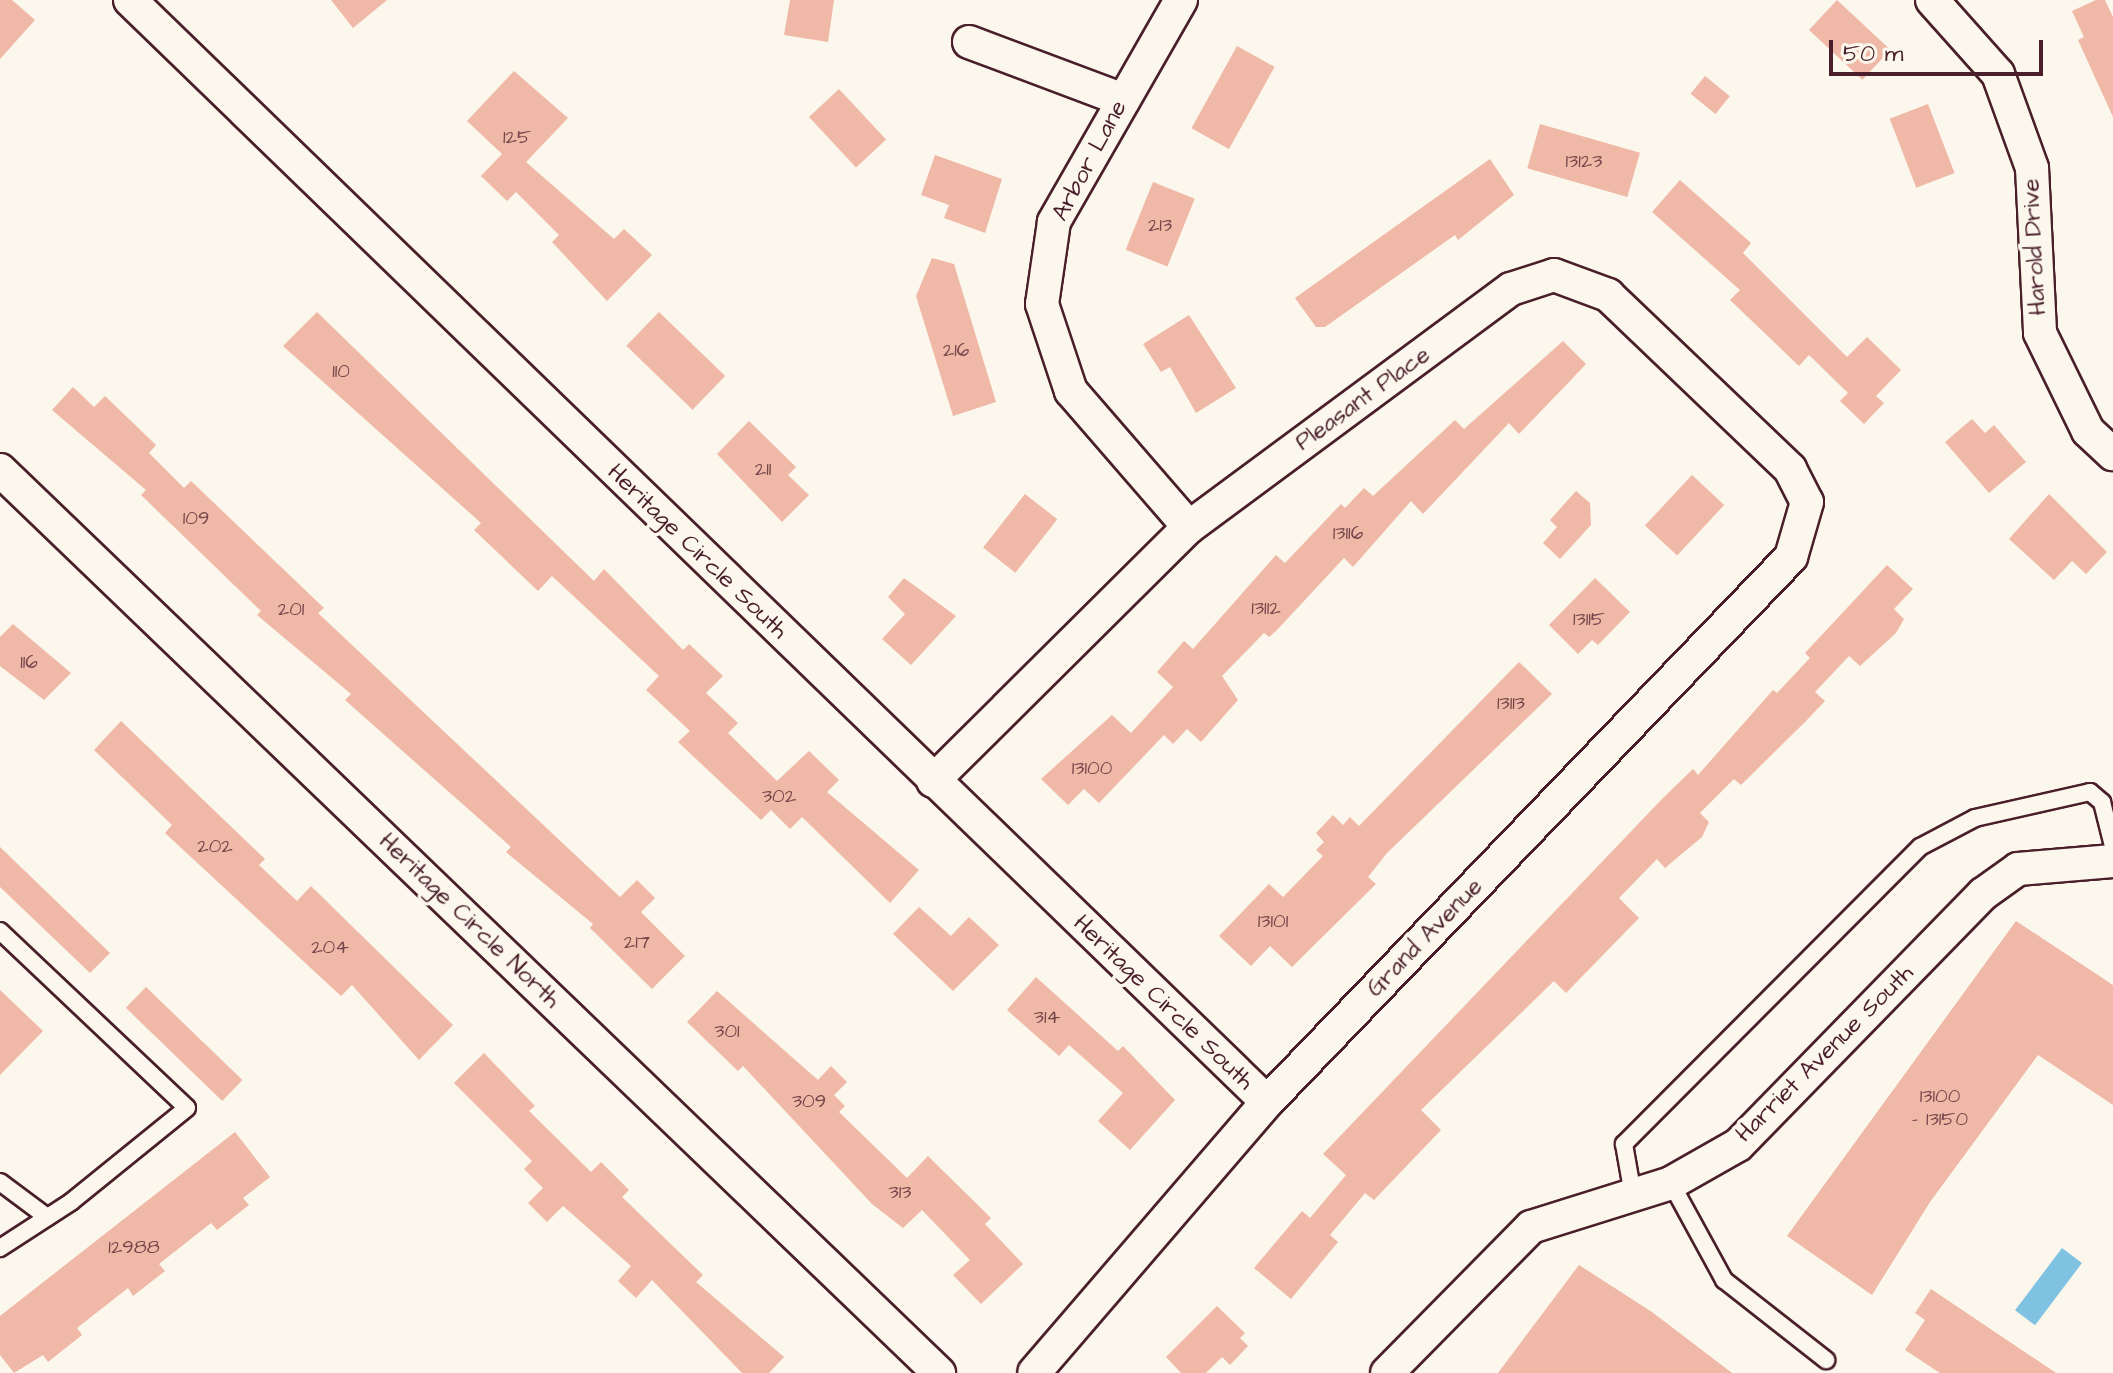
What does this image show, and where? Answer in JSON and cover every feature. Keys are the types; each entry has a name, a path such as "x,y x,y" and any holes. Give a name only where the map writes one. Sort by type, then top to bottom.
{"street":[{"name":"Heritage Circle South","path":"130,0 1267,1102"},
{"name":"Arbor Lane","path":"1181,0 1054,222 1042,304 1071,391 1189,527"},
{"name":"Harold Drive","path":"1932,0 1998,74 2032,168 2040,333 2088,431 2113,454"},
{"path":"969,42 1123,100"},
{"name":"Pleasant Place","path":"933,781 1189,527 1511,289 1554,275 1608,295 1790,469 1807,502"},
{"name":"Heritage Circle North","path":"0,470 939,1373"},
{"name":"Grand Avenue","path":"1034,1373 1267,1102 1791,557 1807,502"},
{"name":"Harriet Avenue South","path":"1387,1373 1531,1227 1671,1183 1738,1145 1983,894 2018,869 2113,861"}],"lane":[{"path":"1633,1195 1624,1144 1920,847 1975,818 2090,792 2102,802 2113,846"},
{"path":"0,931 187,1108 47,1217 0,1248"},
{"path":"0,1182 47,1217"},
{"path":"1671,1183 1724,1280 1826,1360"}],"water":[{"path":"2062,1248 2082,1263 2035,1325 2015,1310"}],"building":[{"path":"0,0 12,0 35,20 0,59"},
{"path":"331,0 387,0 353,28"},
{"path":"790,0 834,0 828,42 784,35"},
{"path":"1837,0 1890,50 1862,80 1809,30"},
{"path":"2096,0 2105,0 2113,17 2113,117 2078,40 2084,37 2072,11"},
{"path":"1237,46 1275,67 1229,149 1191,128"},
{"path":"514,71 568,118 526,162 614,239 624,229 652,255 607,301 552,242 559,235 516,192 507,201 481,176 502,154 467,121"},
{"path":"1705,76 1730,96 1715,114 1691,94"},
{"path":"839,89 886,139 856,167 809,117"},
{"path":"1928,104 1955,173 1916,188 1890,119"},
{"path":"1540,124 1640,153 1627,197 1527,168"},
{"path":"935,155 1002,179 985,233 944,218 949,205 921,195"},
{"path":"1490,159 1514,195 1458,240 1455,235 1325,327 1316,327 1295,298"},
{"path":"1680,180 1751,243 1743,253 1847,357 1867,337 1901,370 1876,396 1884,403 1864,424 1840,401 1848,393 1809,355 1799,366 1730,300 1740,290 1652,212"},
{"path":"1153,182 1195,199 1167,267 1126,250"},
{"path":"932,258 954,264 996,402 953,416 916,296"},
{"path":"317,312 594,581 604,569 683,650 689,644 723,676 706,693 738,723 728,733 777,781 809,751 839,780 827,792 919,870 890,903 802,817 790,829 771,810 761,820 678,742 690,731 646,690 659,676 552,576 538,591 474,530 481,523 283,346"},
{"path":"659,312 725,376 693,410 626,346"},
{"path":"1189,315 1236,388 1196,413 1170,367 1161,372 1143,344"},
{"path":"1563,341 1586,364 1519,434 1509,423 1423,514 1411,501 1353,567 1344,558 1277,630 1269,637 1264,633 1222,676 1238,700 1201,742 1187,729 1173,744 1164,735 1099,803 1084,789 1068,805 1041,779 1112,715 1131,733 1173,687 1157,672 1184,641 1193,649 1276,555 1285,563 1341,504 1345,508 1364,488 1373,496 1455,420 1464,429"},
{"path":"73,387 94,407 105,396 156,445 149,453 184,488 191,481 324,608 318,613 620,897 637,880 655,898 641,912 685,956 652,989 590,928 593,924 506,852 511,847 345,700 351,694 257,615 261,611 141,495 146,490 52,410"},
{"path":"1972,419 1985,433 1994,425 2026,462 1989,493 1945,442"},
{"path":"749,421 796,467 788,475 809,495 782,522 717,454"},
{"path":"1692,475 1724,505 1677,555 1645,525"},
{"path":"1576,491 1590,503 1591,525 1560,559 1543,543 1557,527 1550,520"},
{"path":"1025,494 1057,519 1015,573 983,548"},
{"path":"2049,494 2107,552 2086,574 2072,561 2054,580 2009,539"},
{"path":"1887,565 1913,589 1894,609 1904,619 1896,633 1860,666 1849,656 1815,692 1825,701 1741,785 1734,779 1700,813 1709,822 1702,837 1665,868 1657,859 1619,898 1639,918 1566,993 1554,981 1421,1110 1441,1130 1374,1200 1365,1193 1330,1235 1338,1242 1291,1299 1254,1268 1302,1211 1310,1218 1346,1175 1323,1154 1662,799 1693,769 1698,775 1773,690 1777,693 1810,658 1805,653"},
{"path":"904,578 956,616 911,665 882,639 905,614 888,597"},
{"path":"1595,578 1630,612 1598,645 1592,640 1578,654 1549,625"},
{"path":"13,624 71,673 44,700 0,666 0,637"},
{"path":"1519,662 1552,694 1387,853 1368,877 1376,884 1292,967 1270,946 1251,966 1219,936 1269,884 1283,897 1323,856 1316,850 1324,842 1316,833 1333,815 1343,825 1350,817 1359,826"},
{"path":"121,721 265,859 259,865 297,901 311,886 453,1025 419,1060 352,985 341,996 165,833 172,825 94,750"},
{"path":"0,847 110,953 90,973 0,887"},
{"path":"919,907 951,936 969,917 999,945 953,991 893,934"},
{"path":"2016,921 2113,985 2113,1105 2038,1055 1930,1202 1872,1295 1787,1236"},
{"path":"1036,977 1118,1051 1123,1046 1175,1100 1130,1150 1098,1121 1123,1093 1069,1045 1059,1056 1007,1010"},
{"path":"146,987 242,1080 222,1101 126,1008"},
{"path":"0,990 43,1031 0,1075"},
{"path":"717,991 818,1080 831,1066 847,1082 834,1095 845,1106 839,1112 907,1178 928,1156 991,1218 985,1224 1023,1264 981,1304 953,1275 970,1260 922,1210 903,1228 872,1204 743,1066 738,1071 687,1022"},
{"path":"484,1053 535,1106 529,1111 591,1172 601,1162 629,1190 622,1197 703,1275 696,1282 784,1357 769,1373 742,1373 652,1280 636,1298 618,1281 631,1266 563,1206 547,1222 528,1203 543,1188 524,1169 532,1161 454,1083"},
{"path":"235,1132 270,1177 243,1198 249,1205 217,1230 211,1223 159,1264 165,1271 133,1296 128,1288 77,1328 82,1335 48,1362 43,1355 14,1373 0,1355 0,1316"},
{"path":"1579,1265 1652,1312 1732,1373 1498,1373"},
{"path":"1931,1289 2056,1373 1940,1373 1905,1350 1925,1320 1915,1313"},
{"path":"1217,1306 1245,1333 1240,1338 1248,1346 1230,1365 1222,1357 1206,1373 1181,1373 1166,1357"}]}
